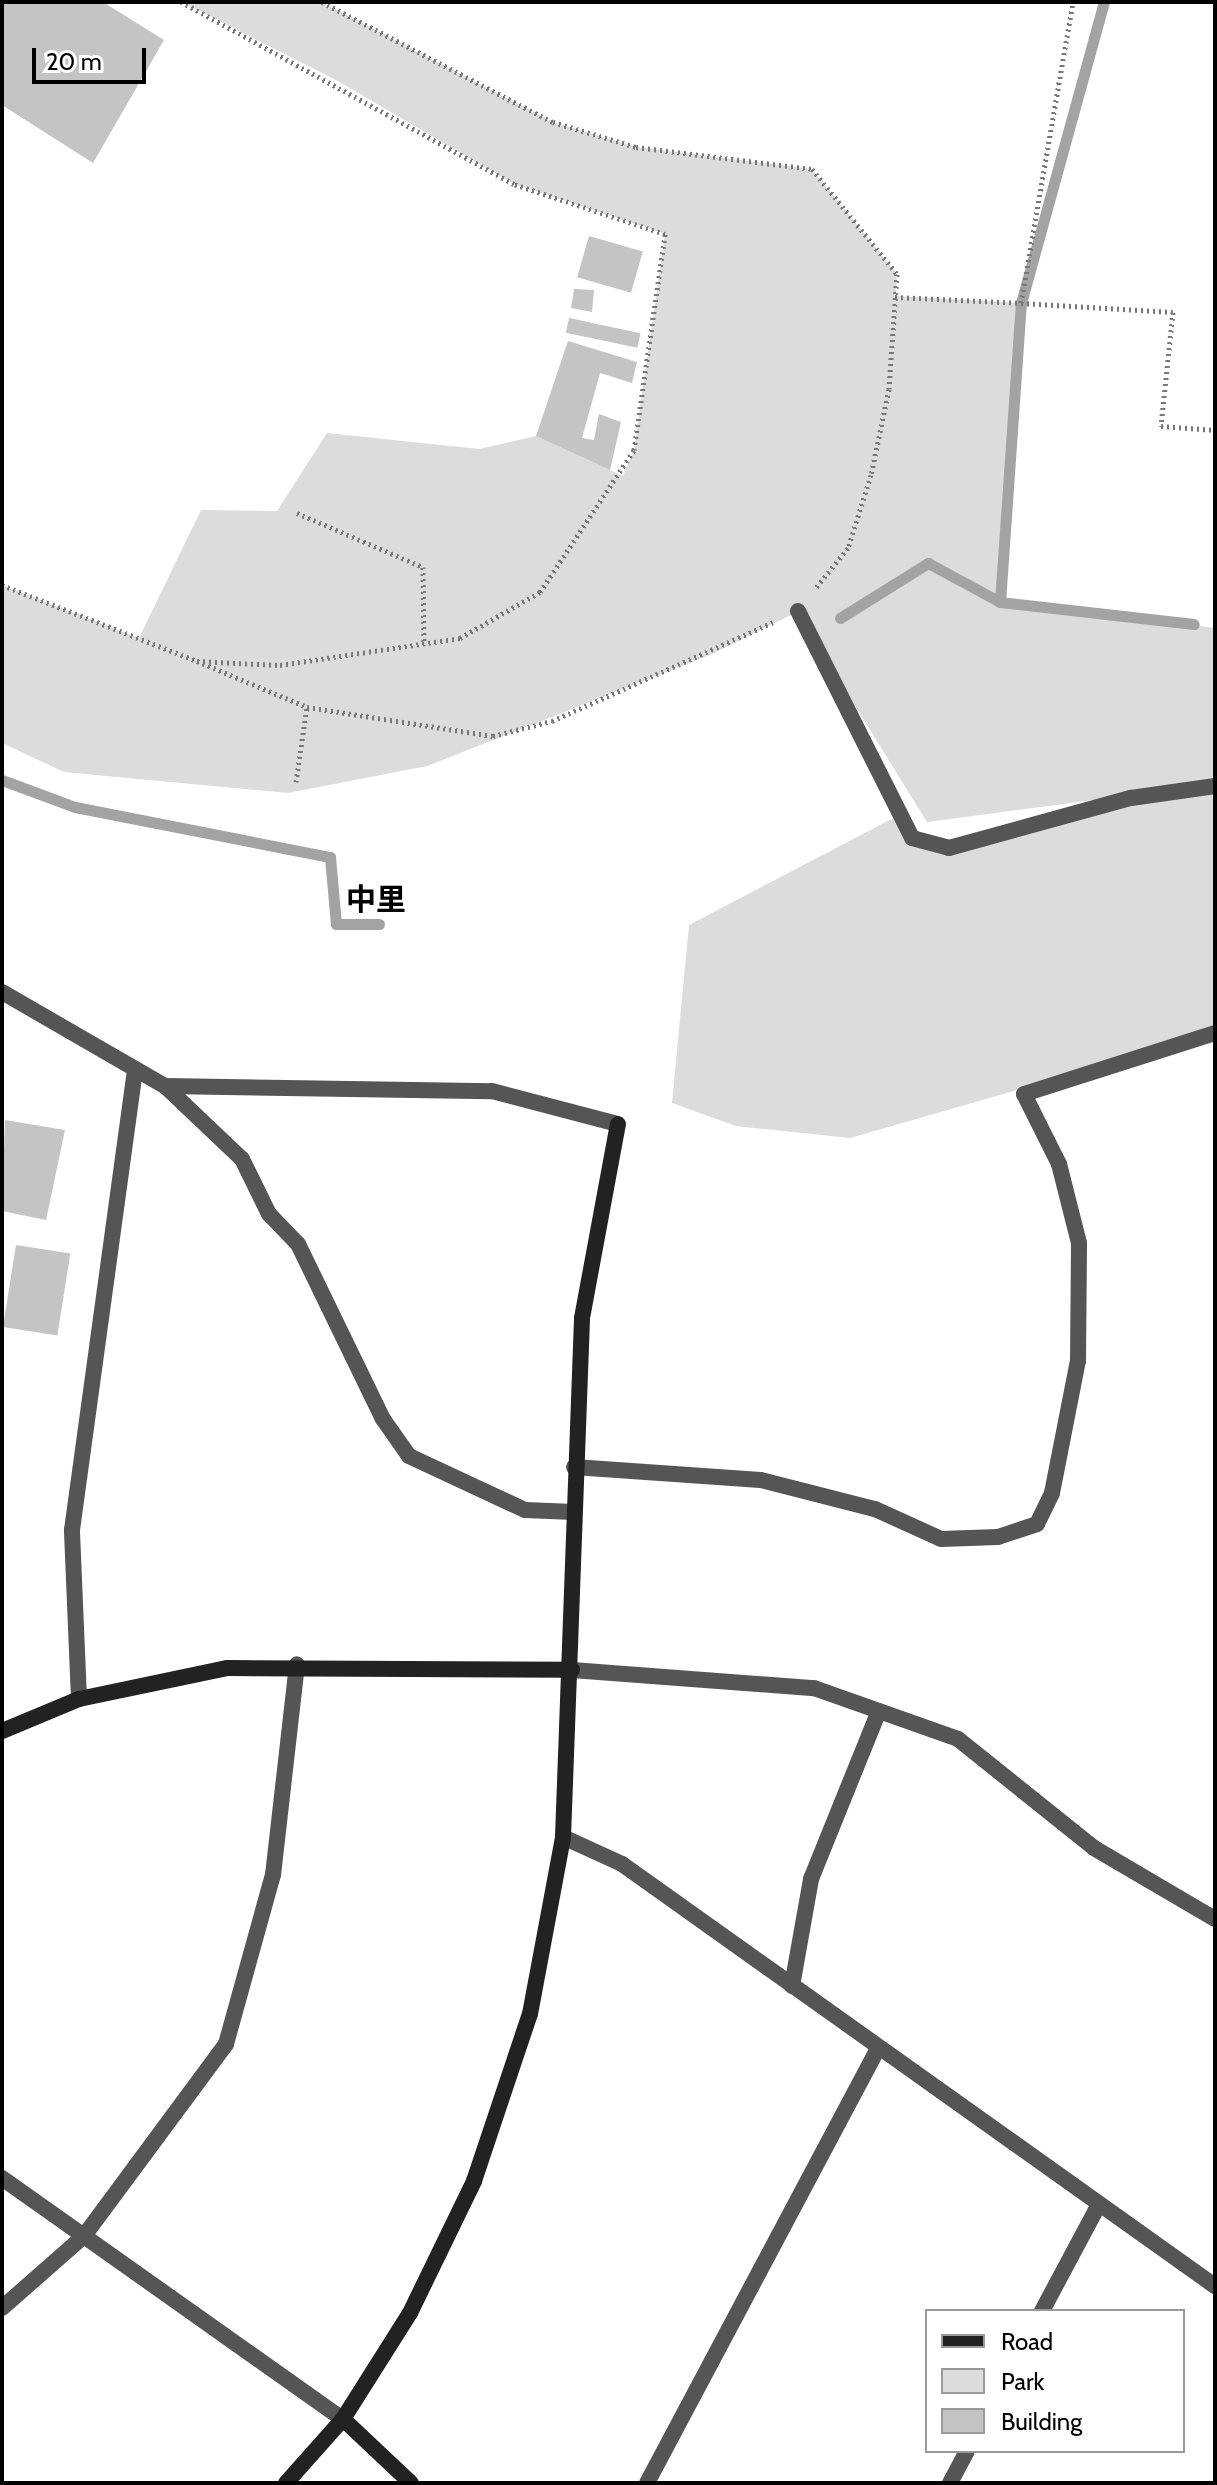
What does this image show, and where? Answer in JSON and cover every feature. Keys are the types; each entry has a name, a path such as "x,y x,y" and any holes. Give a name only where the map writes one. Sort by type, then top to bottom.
{"street":[{"path":"798,611 912,838 949,848 1131,798 1215,786"},
{"path":"2,992 135,1073 165,1086 242,1159 269,1214 298,1244 383,1419 409,1456 525,1510 574,1512"},
{"path":"574,1467 761,1480 875,1509 941,1539 998,1537 1037,1524 1052,1493 1078,1361 1079,1243 1059,1164 1024,1094 1215,1033"},
{"path":"79,1699 72,1530 135,1073"},
{"path":"165,1086 492,1091 618,1124 585,1293 574,1467 572,1670 563,1837 530,2014 474,2181 410,2313 343,2419 286,2483"},
{"path":"2,2308 84,2236 226,2044 273,1875 297,1664"},
{"path":"2,1731 79,1699 158,1679 297,1664 572,1670 814,1688 958,1739 1094,1848 1215,1919"},
{"path":"792,1986 811,1879 879,1711"},
{"path":"563,1837 622,1864 877,2050 1215,2286"},
{"path":"647,2483 877,2050"},
{"path":"2,2178 343,2419 411,2483"},
{"path":"1043,2309 1098,2206"},
{"path":"950,2483 966,2453"}],"path":[{"path":"182,2 514,184 665,234 634,450 623,476 540,592 460,638 280,665 197,661"},
{"path":"2,585 307,707 493,736 552,721 798,611 848,548 871,475 889,389 897,274 812,169 636,147 553,122 322,2"},
{"path":"1021,303 1073,2"},
{"path":"895,297 1173,312 1161,426 1215,430"},
{"path":"297,513 423,567 424,645"},
{"path":"296,782 307,707"}],"green space":[{"path":"182,2 322,2 553,122 636,147 812,169 897,274 896,296 1021,303 1000,601 1215,628 1215,784 927,822 797,612 712,654 427,766 288,793 64,772 2,743 2,585 139,638 201,510 277,511 327,433 479,449 536,436 623,476 634,450 665,234 514,184 336,80"},
{"path":"1215,786 1215,1033 850,1138 736,1126 672,1103 689,925 901,814 912,838 949,848"}],"building":[{"path":"2,2 103,2 164,40 93,163 2,105"},
{"path":"589,236 643,251 631,293 577,277"},
{"path":"574,289 594,290 592,312 571,308"},
{"path":"569,318 640,333 637,348 566,333"},
{"path":"568,341 637,362 632,383 600,373 582,438 594,440 599,414 621,422 610,470 536,436"},
{"path":"5,1120 65,1130 46,1220 2,1211"},
{"path":"16,1245 70,1254 57,1336 3,1327"}],"waterway":[{"path":"1000,602 1021,303 1104,2"},
{"path":"840,618 928,563 1000,602 1194,624"},
{"path":"2,780 75,807 330,857 336,924 379,924"}],"district":[{"name":"中里","path":"376,900"}]}
